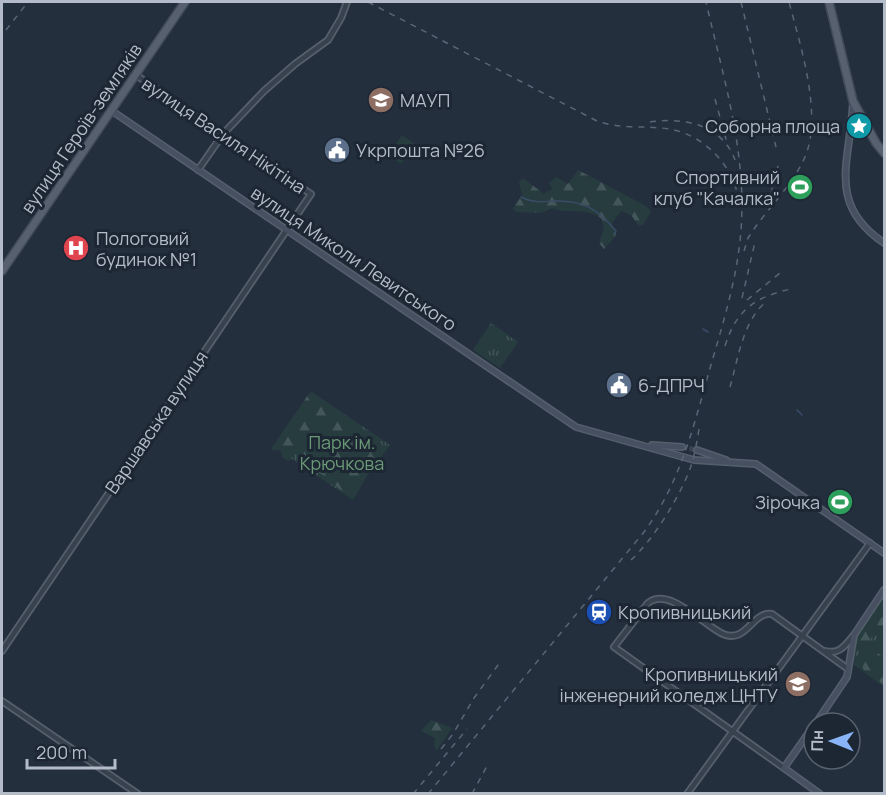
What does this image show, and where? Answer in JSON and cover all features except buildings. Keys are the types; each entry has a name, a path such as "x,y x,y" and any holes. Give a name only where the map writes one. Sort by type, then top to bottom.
{"main road":[{"name":"вулиця Героїв-земляків","path":"2,272 185,2"},
{"path":"829,2 853,101 876,143 885,153"},
{"path":"853,101 846,169 848,198 861,225 885,243"},
{"name":"вулиця Миколи Левитського","path":"112,111 579,428 644,445"},
{"path":"644,445 682,447"},
{"path":"644,445 694,460 759,465 885,553"},
{"path":"697,450 733,462"},
{"path":"824,711 845,680 854,635 885,590"},
{"path":"802,742 784,768 820,794"}],"street":[{"path":"198,170 223,134 264,91 328,40 347,2"},
{"name":"вулиця Василя Нікітіна","path":"136,75 311,194"},
{"name":"Варшавська вулиця","path":"2,651 311,194"},
{"path":"687,794 870,543"},
{"path":"784,768 614,647 648,603 660,598 671,601 729,636 742,634 760,616 771,614 848,669"},
{"path":"819,649 830,652 840,651 854,635"},
{"path":"2,701 138,794"}],"green space":[{"path":"402,135 415,144 401,164 388,155"},
{"path":"578,170 646,206 651,211 644,224 639,226 631,215 621,211 612,223 616,236 604,249 599,243 604,229 602,219 596,215 552,208 541,213 516,212 513,209 522,195 519,182 523,178 544,194 552,189 549,183 556,177 568,184"},
{"path":"491,323 518,342 500,368 473,350"},
{"name":"Парк ім. Крючкова","path":"310,392 379,440 384,447 383,454 375,464 359,458 355,461 354,466 364,475 360,485 352,492 342,491 320,473 296,460 300,454 294,452 290,461 283,458 280,449 274,451 271,449"},
{"name":"Парк ім. Крючкова","path":"312,392 390,445 353,500 274,447"},
{"path":"884,596 884,687 854,665 856,638"},
{"path":"884,603 884,625 873,635 868,648 872,653 878,653 884,658 884,685 863,669 862,654 865,649 859,646 861,636"},
{"path":"431,720 452,728 436,751 435,738 421,731"}],"waterway":[{"path":"521,197 541,202 564,201 582,204 603,217 616,231 615,234"},
{"path":"703,329 708,332"},
{"path":"797,410 802,415"}],"tunnel":[{"path":"682,447 697,450"}],"railway":[{"path":"6,30 28,2"},
{"path":"368,2 595,120 622,126 669,129 692,137 712,151 720,160 728,170 737,192"},
{"path":"428,794 644,532 674,480 688,443 727,309 736,270 741,230 742,201 737,144 706,2"},
{"path":"741,2 776,147"},
{"path":"744,251 748,238 800,167 810,140 812,121 808,80 789,2"},
{"path":"715,99 727,143"},
{"path":"650,122 688,122 700,126 721,138 735,160"},
{"path":"768,205 778,166"},
{"path":"742,298 755,242"},
{"path":"747,300 780,273"},
{"path":"725,346 735,323 749,307 767,296 791,289"},
{"path":"730,387 747,329 759,309 767,301"},
{"path":"631,560 657,529 681,490 696,448 699,429"},
{"path":"441,749 501,661"},
{"path":"413,794 467,729"},
{"path":"472,794 488,764"}],"place":[{"name":"МАУП","path":"381,100"},
{"name":"Соборна площа","path":"859,126"},
{"name":"Укрпошта №26","path":"337,150"},
{"name":"Спортивний клуб \"Качалка\"","path":"800,187"},
{"name":"Пологовий будинок №1","path":"76,248"},
{"name":"6-ДПРЧ","path":"619,385"},
{"name":"Зірочка","path":"840,502"},
{"name":"Кропивницький","path":"599,612"},
{"name":"Кропивницький інженерний коледж ЦНТУ","path":"798,684"}]}
